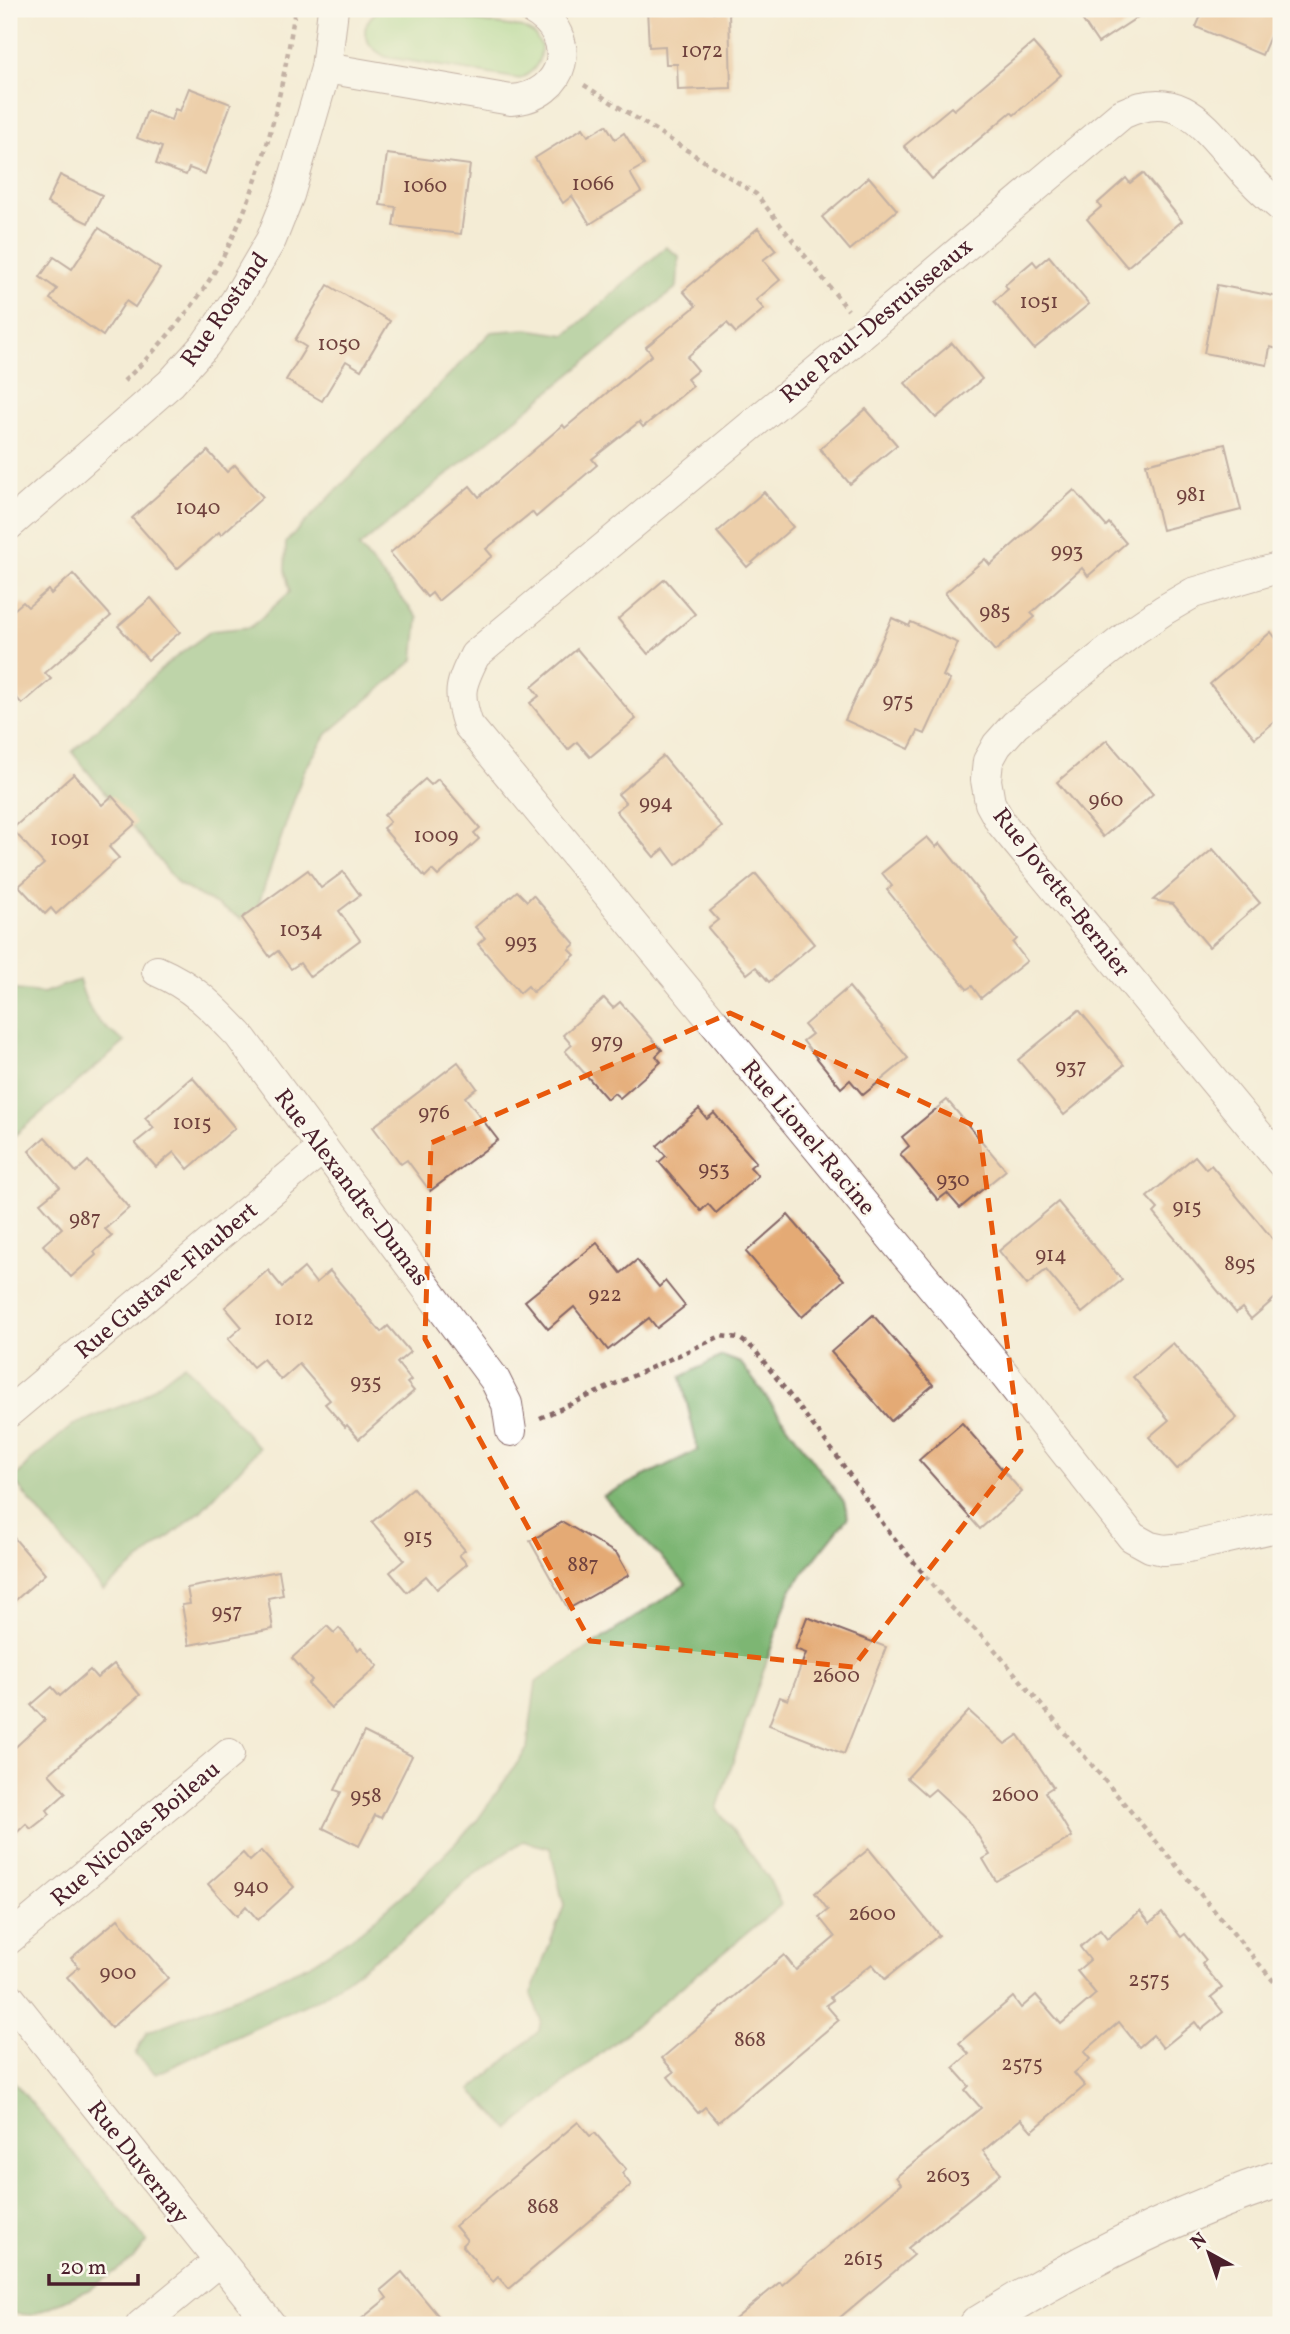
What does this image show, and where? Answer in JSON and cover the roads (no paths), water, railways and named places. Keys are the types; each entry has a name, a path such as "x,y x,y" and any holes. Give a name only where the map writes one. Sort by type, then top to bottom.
{"street":[{"name":"Rue Rostand","path":"9,525 171,383 205,345 236,300 271,240 289,195 326,68 333,9"},
{"path":"326,68 511,100 525,99 538,94 549,85 557,74 561,60 559,35 552,24 532,9"},
{"name":"Rue Paul-Desruisseaux","path":"468,725 461,704 462,681 475,655 1122,114 1139,106 1163,104 1183,110 1199,120 1250,179 1281,207"},
{"name":"Rue Jovette-Bernier","path":"1281,568 1193,593 1136,629 1015,725 996,745 988,761 986,780 990,803 1000,823 1281,1162"},
{"name":"Rue Lionel-Racine","path":"468,725 996,1364 1132,1538 1150,1547 1164,1550 1281,1526"},
{"name":"Rue Alexandre-Dumas","path":"157,971 181,982 211,1006 239,1035 495,1380 507,1404 511,1432"},
{"name":"Rue Gustave-Flaubert","path":"9,1412 323,1148"},
{"name":"Rue Nicolas-Boileau","path":"9,1939 229,1754"},
{"name":"Rue Duvernay","path":"9,1997 271,2325"},
{"path":"978,2325 1128,2239 1234,2194 1281,2178"},
{"path":"141,2325 219,2261"}]}
